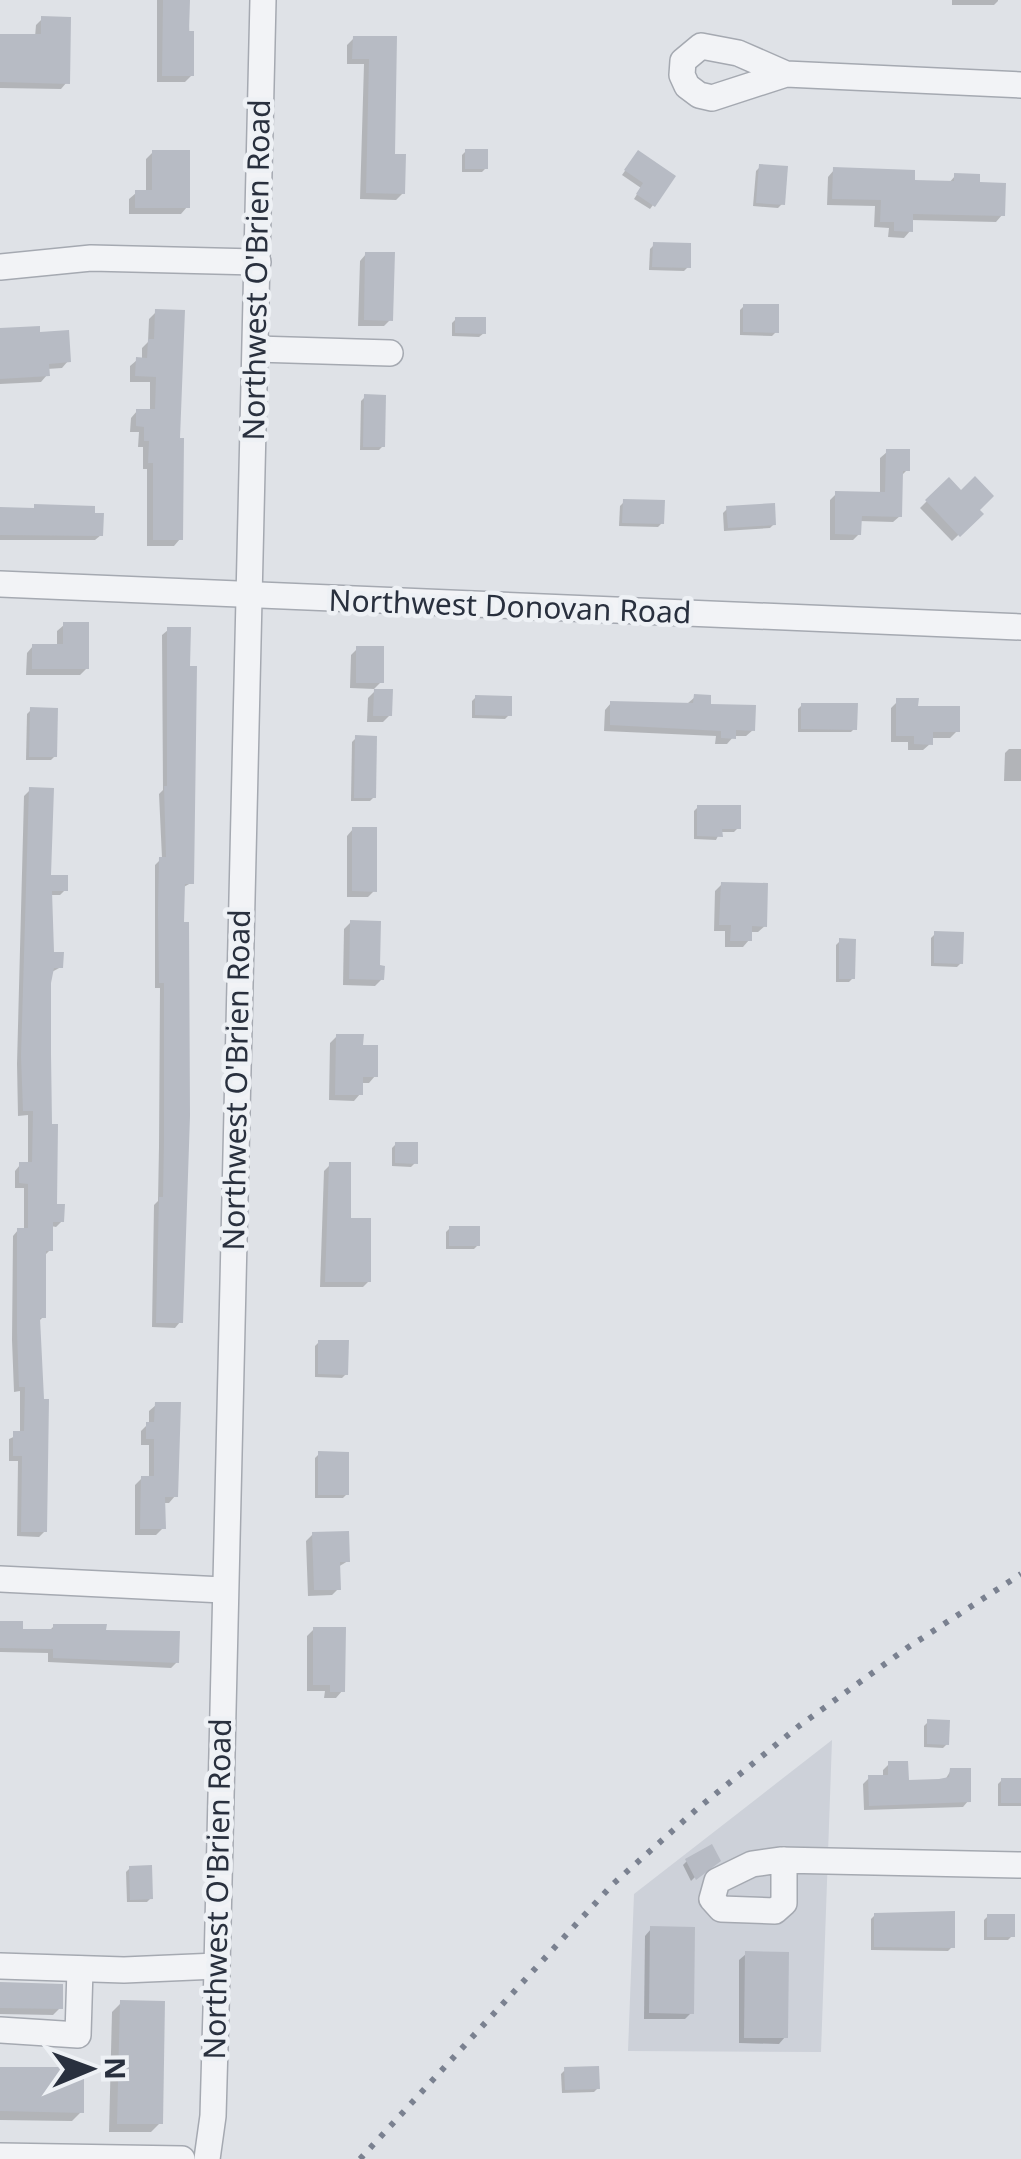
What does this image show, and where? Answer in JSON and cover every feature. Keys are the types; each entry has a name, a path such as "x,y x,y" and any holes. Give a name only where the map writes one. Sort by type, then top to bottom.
{"street":[{"name":"Northwest O'Brien Road","path":"207,2159 213,2116 217,1966 263,0"},
{"path":"786,74 1021,85"},
{"path":"0,267 91,258 258,262"},
{"path":"256,350 390,353"},
{"name":"Northwest Donovan Road","path":"0,584 1021,628"},
{"path":"0,1579 224,1590"},
{"path":"784,1860 1021,1864"},
{"path":"0,1966 124,1970 217,1966"},
{"path":"0,2030 78,2035 80,1969"},
{"path":"0,2156 182,2159"}],"shaded area":[{"path":"832,1740 821,2052 628,2051 634,1894"}],"building":[{"path":"163,0 190,0 194,76 162,76"},
{"path":"41,16 71,17 70,84 0,82 0,34 41,34"},
{"path":"353,36 397,36 395,154 406,154 405,194 366,193 369,59 352,59"},
{"path":"465,149 488,149 488,169 465,169"},
{"path":"152,150 190,150 190,208 135,208 135,190 152,190"},
{"path":"638,150 676,176 655,207 636,194 643,183 624,170"},
{"path":"759,164 788,166 785,205 756,203"},
{"path":"833,167 915,170 915,180 954,181 954,173 980,174 980,182 1006,183 1005,216 913,214 913,232 894,231 894,222 880,222 881,200 832,199"},
{"path":"653,242 691,243 691,268 652,267"},
{"path":"365,252 395,252 393,321 364,320"},
{"path":"743,304 779,304 779,333 743,332"},
{"path":"155,309 185,310 180,438 184,438 183,540 153,540 153,463 148,463 149,441 144,441 144,427 136,426 136,409 155,409 156,377 135,376 136,357 147,358 148,339 154,339"},
{"path":"455,317 486,317 486,334 455,333"},
{"path":"40,326 40,332 69,330 71,362 49,364 50,376 0,379 0,328"},
{"path":"364,394 386,395 385,447 363,447"},
{"path":"886,449 910,449 910,471 903,471 902,517 862,516 861,535 835,534 835,491 885,492"},
{"path":"975,476 994,496 980,510 984,514 960,537 925,500 949,477 961,490"},
{"path":"623,499 665,500 664,524 622,523"},
{"path":"775,503 776,525 728,528 726,506"},
{"path":"34,504 95,506 95,513 104,513 103,536 0,535 0,507 34,508"},
{"path":"63,622 89,622 89,669 32,669 32,644 63,644"},
{"path":"167,627 191,627 190,666 197,666 194,884 185,884 184,922 189,922 190,1116 183,1323 156,1323 164,1140 164,983 159,983 158,910 159,857 166,857"},
{"path":"356,646 384,646 384,683 356,683"},
{"path":"374,689 393,689 392,716 373,716"},
{"path":"694,694 711,695 711,704 756,705 755,731 736,730 736,739 721,738 721,731 610,725 610,701 693,703"},
{"path":"475,695 512,696 512,716 475,715"},
{"path":"896,698 919,698 918,706 960,706 960,732 933,732 933,745 914,744 914,736 896,736"},
{"path":"801,703 858,703 857,730 801,729"},
{"path":"30,707 58,708 57,757 29,757"},
{"path":"355,735 377,736 376,798 354,798"},
{"path":"29,787 54,788 51,875 68,875 68,891 52,891 54,952 64,952 63,968 54,968 51,983 52,1124 58,1124 57,1204 65,1204 64,1222 53,1222 53,1251 46,1251 46,1318 40,1318 44,1399 49,1399 47,1532 21,1532 22,1456 13,1456 13,1431 24,1431 25,1387 19,1387 17,1228 28,1228 28,1184 19,1183 19,1162 32,1162 33,1111 23,1111 21,1056"},
{"path":"697,805 741,805 741,829 722,829 723,837 697,836"},
{"path":"352,827 377,827 377,892 352,891"},
{"path":"721,882 768,883 767,927 752,926 752,941 730,941 731,925 719,925"},
{"path":"350,920 381,921 380,965 385,966 384,980 349,979"},
{"path":"934,931 964,932 963,964 934,963"},
{"path":"839,938 856,939 855,979 839,979"},
{"path":"336,1034 364,1034 363,1045 378,1045 378,1077 363,1077 363,1095 335,1095"},
{"path":"395,1142 418,1142 418,1164 395,1163"},
{"path":"329,1162 351,1162 351,1218 371,1218 371,1282 325,1282"},
{"path":"449,1226 480,1226 480,1246 449,1246"},
{"path":"318,1340 349,1340 348,1375 318,1374"},
{"path":"155,1402 181,1402 178,1497 165,1497 166,1529 140,1529 141,1476 154,1476 154,1439 146,1439 146,1422 154,1422"},
{"path":"318,1451 349,1452 349,1495 318,1495"},
{"path":"349,1531 350,1562 340,1562 341,1590 314,1590 312,1532"},
{"path":"0,1621 23,1621 23,1629 53,1629 53,1624 107,1624 106,1630 180,1631 179,1663 53,1658 53,1649 0,1648"},
{"path":"313,1627 346,1627 345,1692 330,1692 330,1685 313,1685"},
{"path":"927,1719 950,1720 949,1745 927,1744"},
{"path":"888,1761 908,1761 909,1780 939,1779 949,1777 950,1768 971,1768 971,1802 869,1806 868,1775 888,1775"},
{"path":"1001,1778 1021,1778 1021,1803 1001,1803"},
{"path":"712,1844 721,1861 696,1880 685,1859"},
{"path":"152,1865 153,1899 130,1900 129,1866"},
{"path":"955,1911 955,1948 874,1947 874,1913"},
{"path":"987,1914 1015,1914 1015,1937 987,1937"},
{"path":"650,1926 695,1927 694,2014 649,2013"},
{"path":"745,1951 789,1952 788,2038 744,2038"},
{"path":"0,1982 63,1984 63,2009 0,2008"},
{"path":"120,2000 165,2001 163,2124 117,2124"},
{"path":"599,2066 600,2089 565,2090 564,2067"},
{"path":"0,2067 84,2067 84,2113 0,2111"}],"railway":[{"path":"360,2159 613,1884 697,1809 799,1726 907,1648 1021,1574"}]}
